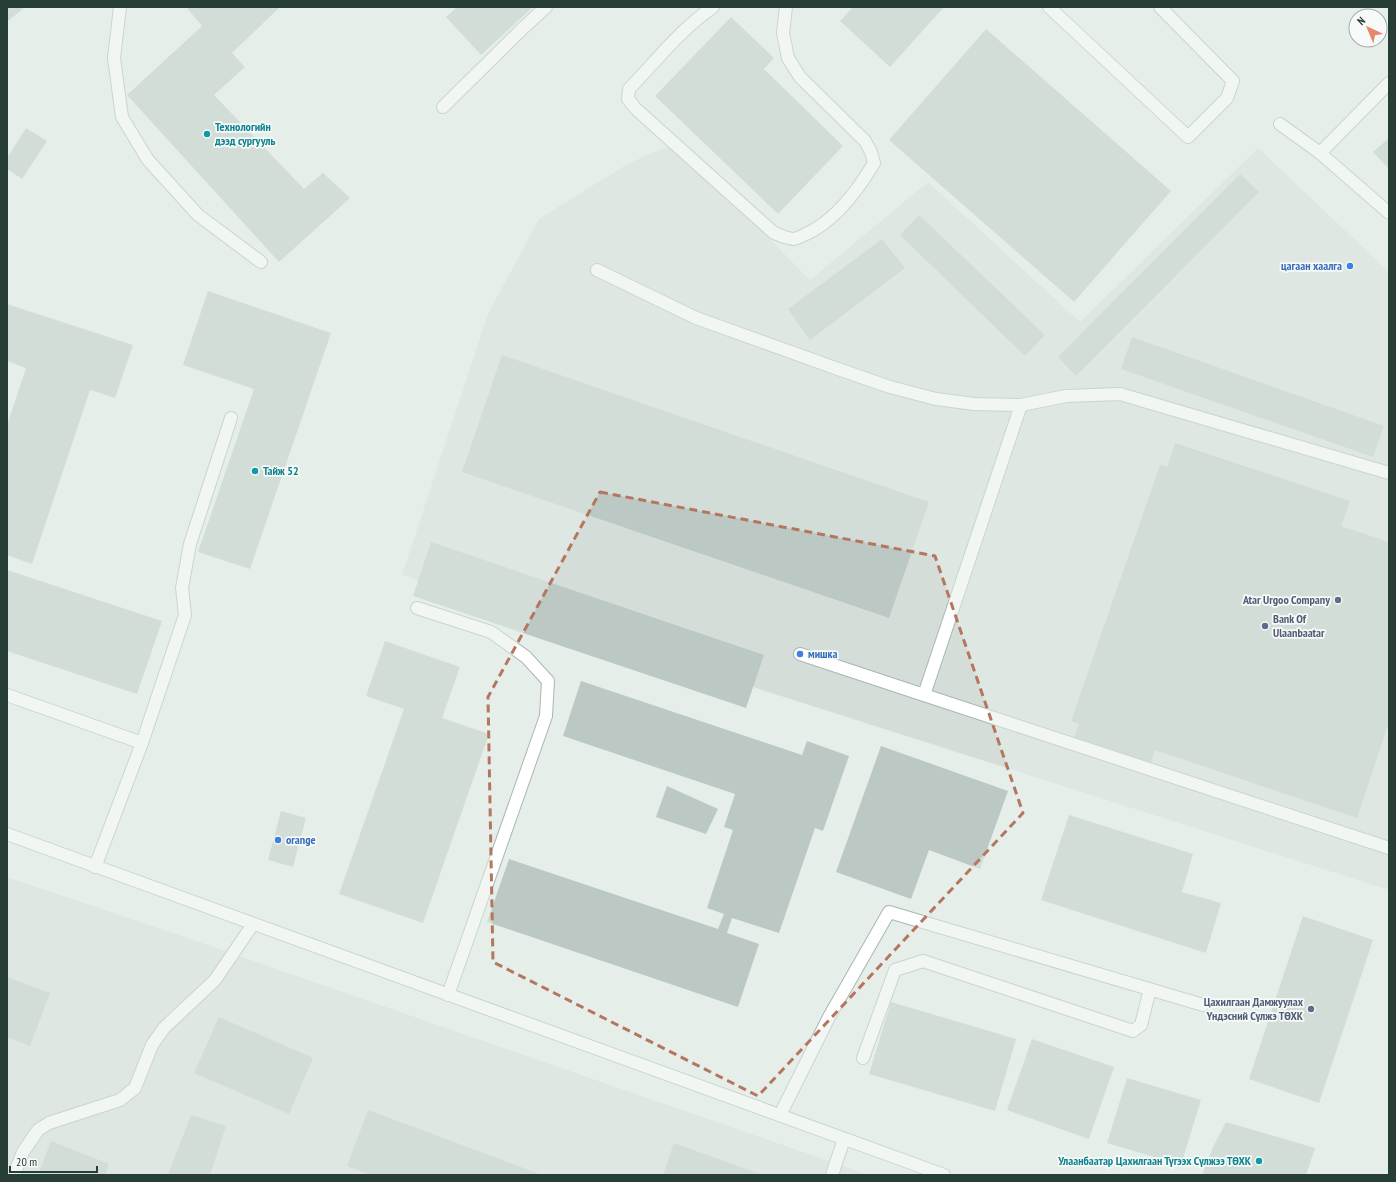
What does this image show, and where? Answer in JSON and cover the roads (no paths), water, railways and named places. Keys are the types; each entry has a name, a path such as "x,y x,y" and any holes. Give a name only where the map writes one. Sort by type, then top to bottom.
{"main road":[{"path":"120,7 114,58 122,117 148,160 198,215 261,262"},
{"path":"443,107 546,7"},
{"path":"713,7 700,16 676,38 629,89 628,99 636,109 774,233 796,239 814,230 828,220 847,201 866,177 874,163 871,152 864,141 800,77 788,58 783,33 786,7"},
{"path":"1049,7 1188,137 1227,98 1232,81 1160,7"},
{"path":"1320,153 1389,83"},
{"path":"1280,124 1320,153 1389,214"},
{"path":"596,270 696,318 890,387 936,399 974,404 1022,405 1066,396 1120,394 1389,473"},
{"path":"924,695 1022,405"},
{"path":"95,866 142,742 186,616 182,588 190,544 231,418"},
{"path":"417,608 491,632 526,657 548,681 546,716 448,995"},
{"path":"800,654 1389,848"},
{"path":"7,695 142,742"},
{"path":"7,834 944,1175"},
{"path":"780,1115 829,1017 889,912 1203,1005"},
{"path":"14,1175 23,1152 38,1130 49,1123 120,1100 135,1088 152,1045 164,1028 215,980 253,924"},
{"path":"863,1058 895,970 922,961 1133,1031 1142,1025 1150,989"},
{"path":"832,1175 844,1139"}],"place":[{"name":"Технологийн дээд сургууль","path":"207,134"},
{"name":"цагаан хаалга","path":"1350,266"},
{"name":"Тайж 52","path":"255,471"},
{"name":"Atar Urgoo Company","path":"1338,600"},
{"name":"Bank Of Ulaanbaatar","path":"1265,626"},
{"name":"мишка","path":"800,654"},
{"name":"orange","path":"278,840"},
{"name":"Цахилгаан Дамжуулах Үндэсний Сүлжэ ТӨХК","path":"1311,1009"},
{"name":"Улаанбаатар Цахилгаан Түгээх Сүлжээ ТӨХК","path":"1259,1161"}]}
